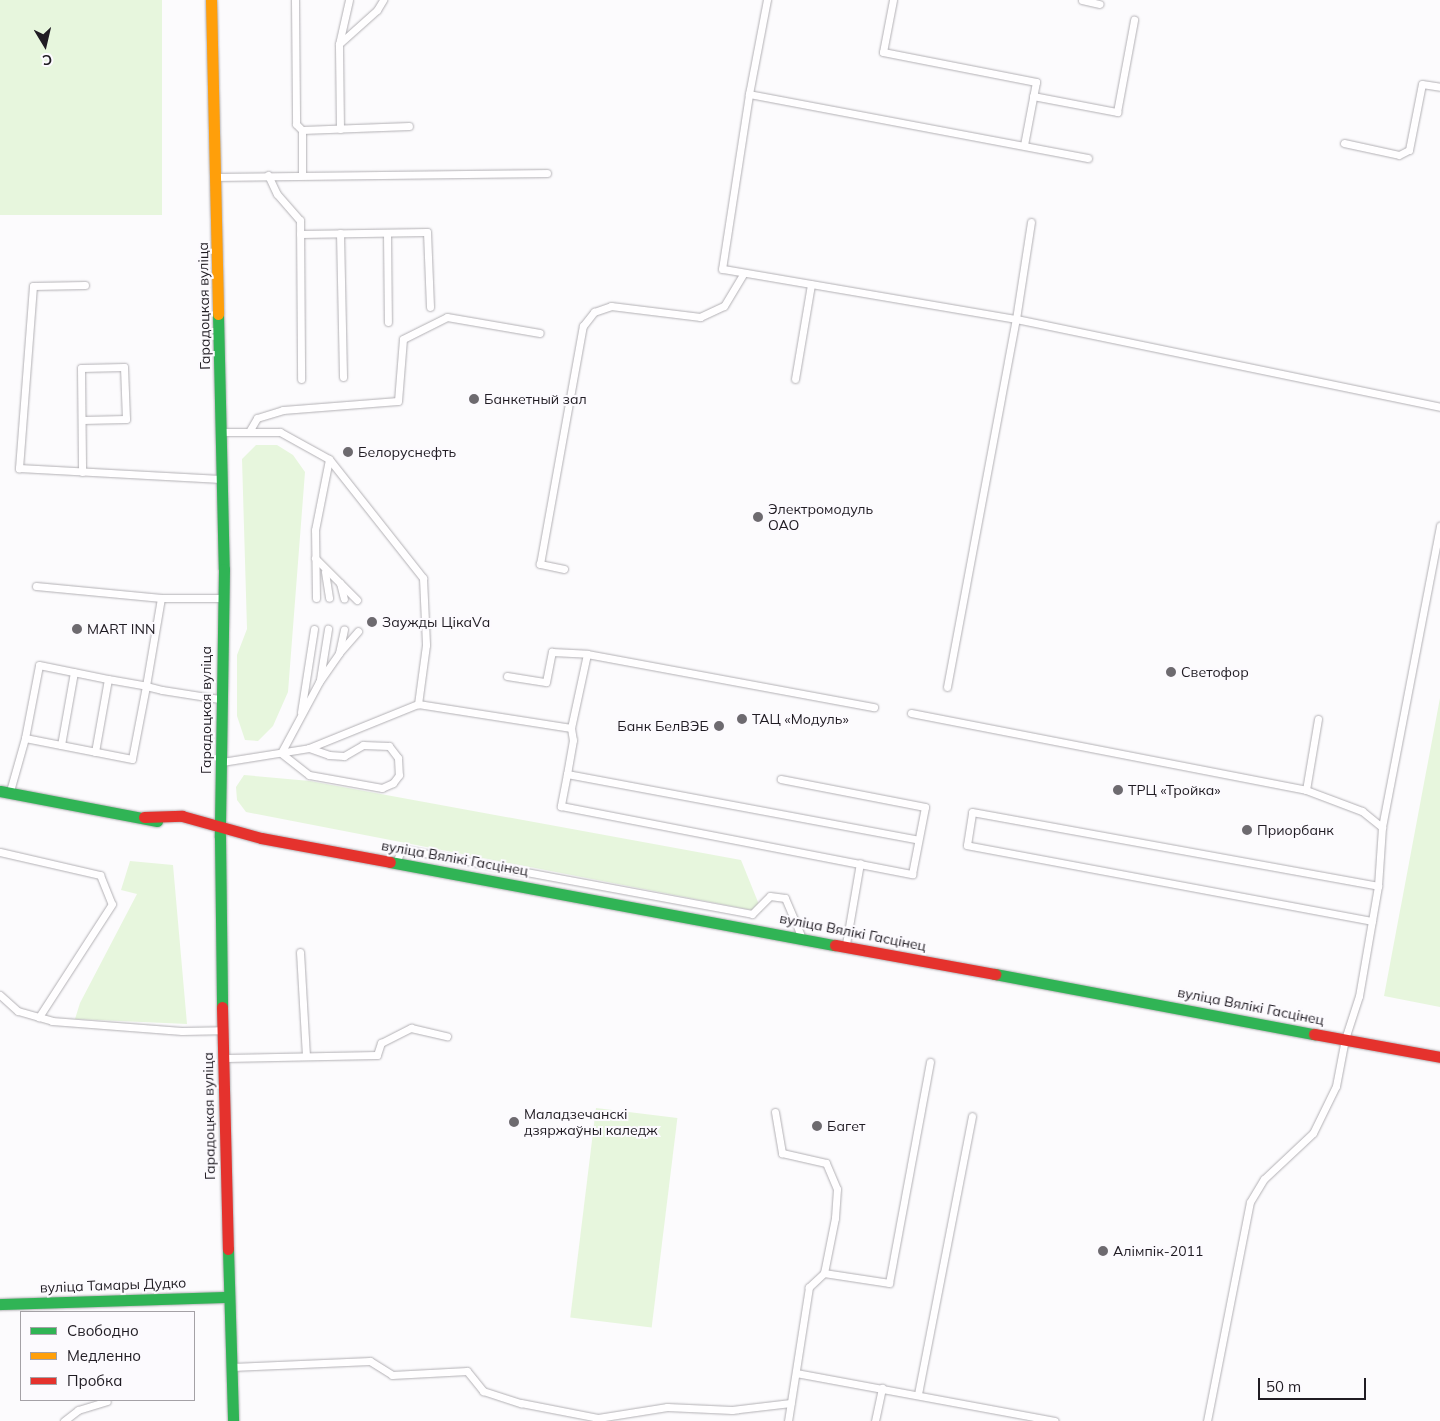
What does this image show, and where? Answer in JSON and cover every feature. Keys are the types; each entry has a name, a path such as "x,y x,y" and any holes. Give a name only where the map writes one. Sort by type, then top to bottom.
{"street":[{"name":"Гарадоцкая вуліца","path":"212,0 222,432 222,762 220,837 223,1058 228,1297 233,1421"},
{"name":"вуліца Вялікі Гасцінец","path":"5,791 144,816 180,829 220,837 261,838 396,862 1440,1057"},
{"name":"вуліца Вялікі Гасцінец","path":"144,816 182,816 221,824 261,838"},
{"name":"вуліца Тамары Дудко","path":"0,1304 228,1297"}],"lane":[{"path":"295,0 296,124 302,130 302,175"},
{"path":"340,129 338,44 349,0"},
{"path":"338,44 377,10 383,0"},
{"path":"767,0 749,94 722,269 742,274 811,284 1016,320 1440,407"},
{"path":"893,0 883,52 1036,82 1024,145"},
{"path":"1082,0 1100,4"},
{"path":"1033,96 1118,112 1134,20"},
{"path":"1344,143 1399,155 1409,150 1422,84 1440,87"},
{"path":"749,94 1088,158"},
{"path":"302,130 408,126"},
{"path":"216,178 268,175 548,173"},
{"path":"268,175 277,194 300,220 301,379"},
{"path":"947,687 1016,320 1031,222"},
{"path":"300,234 426,232 430,307"},
{"path":"340,233 343,377"},
{"path":"387,233 388,322"},
{"path":"564,569 540,564 583,326 594,312 611,306 700,317 724,306 742,274"},
{"path":"794,379 811,284"},
{"path":"85,285 34,286 19,468 221,479"},
{"path":"250,430 257,418 283,410 398,401 404,338 447,317 540,333"},
{"path":"82,420 126,419 124,367 81,368 82,472"},
{"path":"222,432 250,430 280,432 329,459 423,578 426,645 418,704"},
{"path":"316,598 315,530 329,459"},
{"path":"1207,1421 1250,1202 1264,1179 1313,1133 1336,1086 1345,1039 1360,996 1378,886 1382,827 1440,526"},
{"path":"315,558 326,572 357,600"},
{"path":"326,572 329,598"},
{"path":"340,583 344,599"},
{"path":"36,586 161,598 222,598"},
{"path":"25,738 132,759 161,598"},
{"path":"300,719 314,629"},
{"path":"319,682 328,629"},
{"path":"339,653 344,630"},
{"path":"281,754 319,682 339,653 358,631"},
{"path":"506,676 546,682 552,652 587,654 874,708"},
{"path":"587,654 571,728 573,740 561,806 912,874 925,807 781,779"},
{"path":"5,791 25,738 40,665 221,700"},
{"path":"61,745 74,672"},
{"path":"94,752 108,679"},
{"path":"222,762 309,748 418,704 571,728"},
{"path":"911,712 1306,790 1362,811 1382,827"},
{"path":"1306,790 1318,719"},
{"path":"281,754 309,775 318,777 382,788 393,783 399,775 398,758 389,746 363,745 344,756 329,755 309,748"},
{"path":"567,774 918,840"},
{"path":"1372,921 967,845 972,812 1378,886"},
{"path":"396,862 402,849 752,914 770,896 785,898 802,937"},
{"path":"0,852 100,875 112,904 39,1017"},
{"path":"846,946 860,863"},
{"path":"300,952 306,1056"},
{"path":"0,994 18,1011 52,1021 182,1031 223,1030"},
{"path":"223,1058 377,1056 381,1043 411,1028 447,1036"},
{"path":"824,1273 889,1283 930,1062"},
{"path":"775,1112 782,1153 826,1163 837,1189 824,1273 808,1287 788,1421"},
{"path":"918,1394 972,1116"},
{"path":"230,1367 370,1361 392,1375 467,1371 483,1391 521,1403 598,1418 667,1407 732,1410 791,1402"},
{"path":"796,1373 918,1394 1055,1421"},
{"path":"874,1421 882,1388"},
{"path":"64,1421 78,1410 107,1401"}],"green space":[{"path":"0,0 162,0 162,215 0,215"},
{"path":"256,445 277,445 293,455 305,472 288,692 273,726 258,741 245,740 237,716 237,655 247,629 242,459"},
{"path":"1440,698 1440,1007 1384,996"},
{"path":"244,775 310,781 741,860 762,912 246,812 237,800 236,787"},
{"path":"130,861 173,865 187,1024 75,1019 80,1003 137,894 121,890"},
{"path":"596,1108 677,1118 652,1327 570,1317"}],"traffic: fast":[{"path":"218,314 224,569 220,837 222,1007"},
{"path":"0,791 157,821"},
{"path":"390,862 835,945"},
{"path":"995,974 1314,1034"},
{"path":"228,1249 233,1421"},
{"path":"0,1304 227,1297"}],"traffic: slow":[{"path":"211,0 218,314"}],"traffic: jam":[{"path":"144,817 182,816 261,838 390,862"},
{"path":"835,945 995,974"},
{"path":"222,1007 228,1249"},
{"path":"1314,1034 1440,1057"}],"place":[{"name":"Банкетный зал","path":"474,399"},
{"name":"Белоруснефть","path":"348,452"},
{"name":"Электромодуль ОАО","path":"758,517"},
{"name":"Заужды ЦікаVа","path":"372,622"},
{"name":"MART INN","path":"77,629"},
{"name":"Светофор","path":"1171,672"},
{"name":"ТАЦ «Модуль»","path":"742,719"},
{"name":"Банк БелВЭБ","path":"719,726"},
{"name":"ТРЦ «Тройка»","path":"1118,790"},
{"name":"Приорбанк","path":"1247,830"},
{"name":"Маладзечанскі дзяржаўны каледж","path":"514,1122"},
{"name":"Багет","path":"817,1126"},
{"name":"Алімпік-2011","path":"1103,1251"}]}
